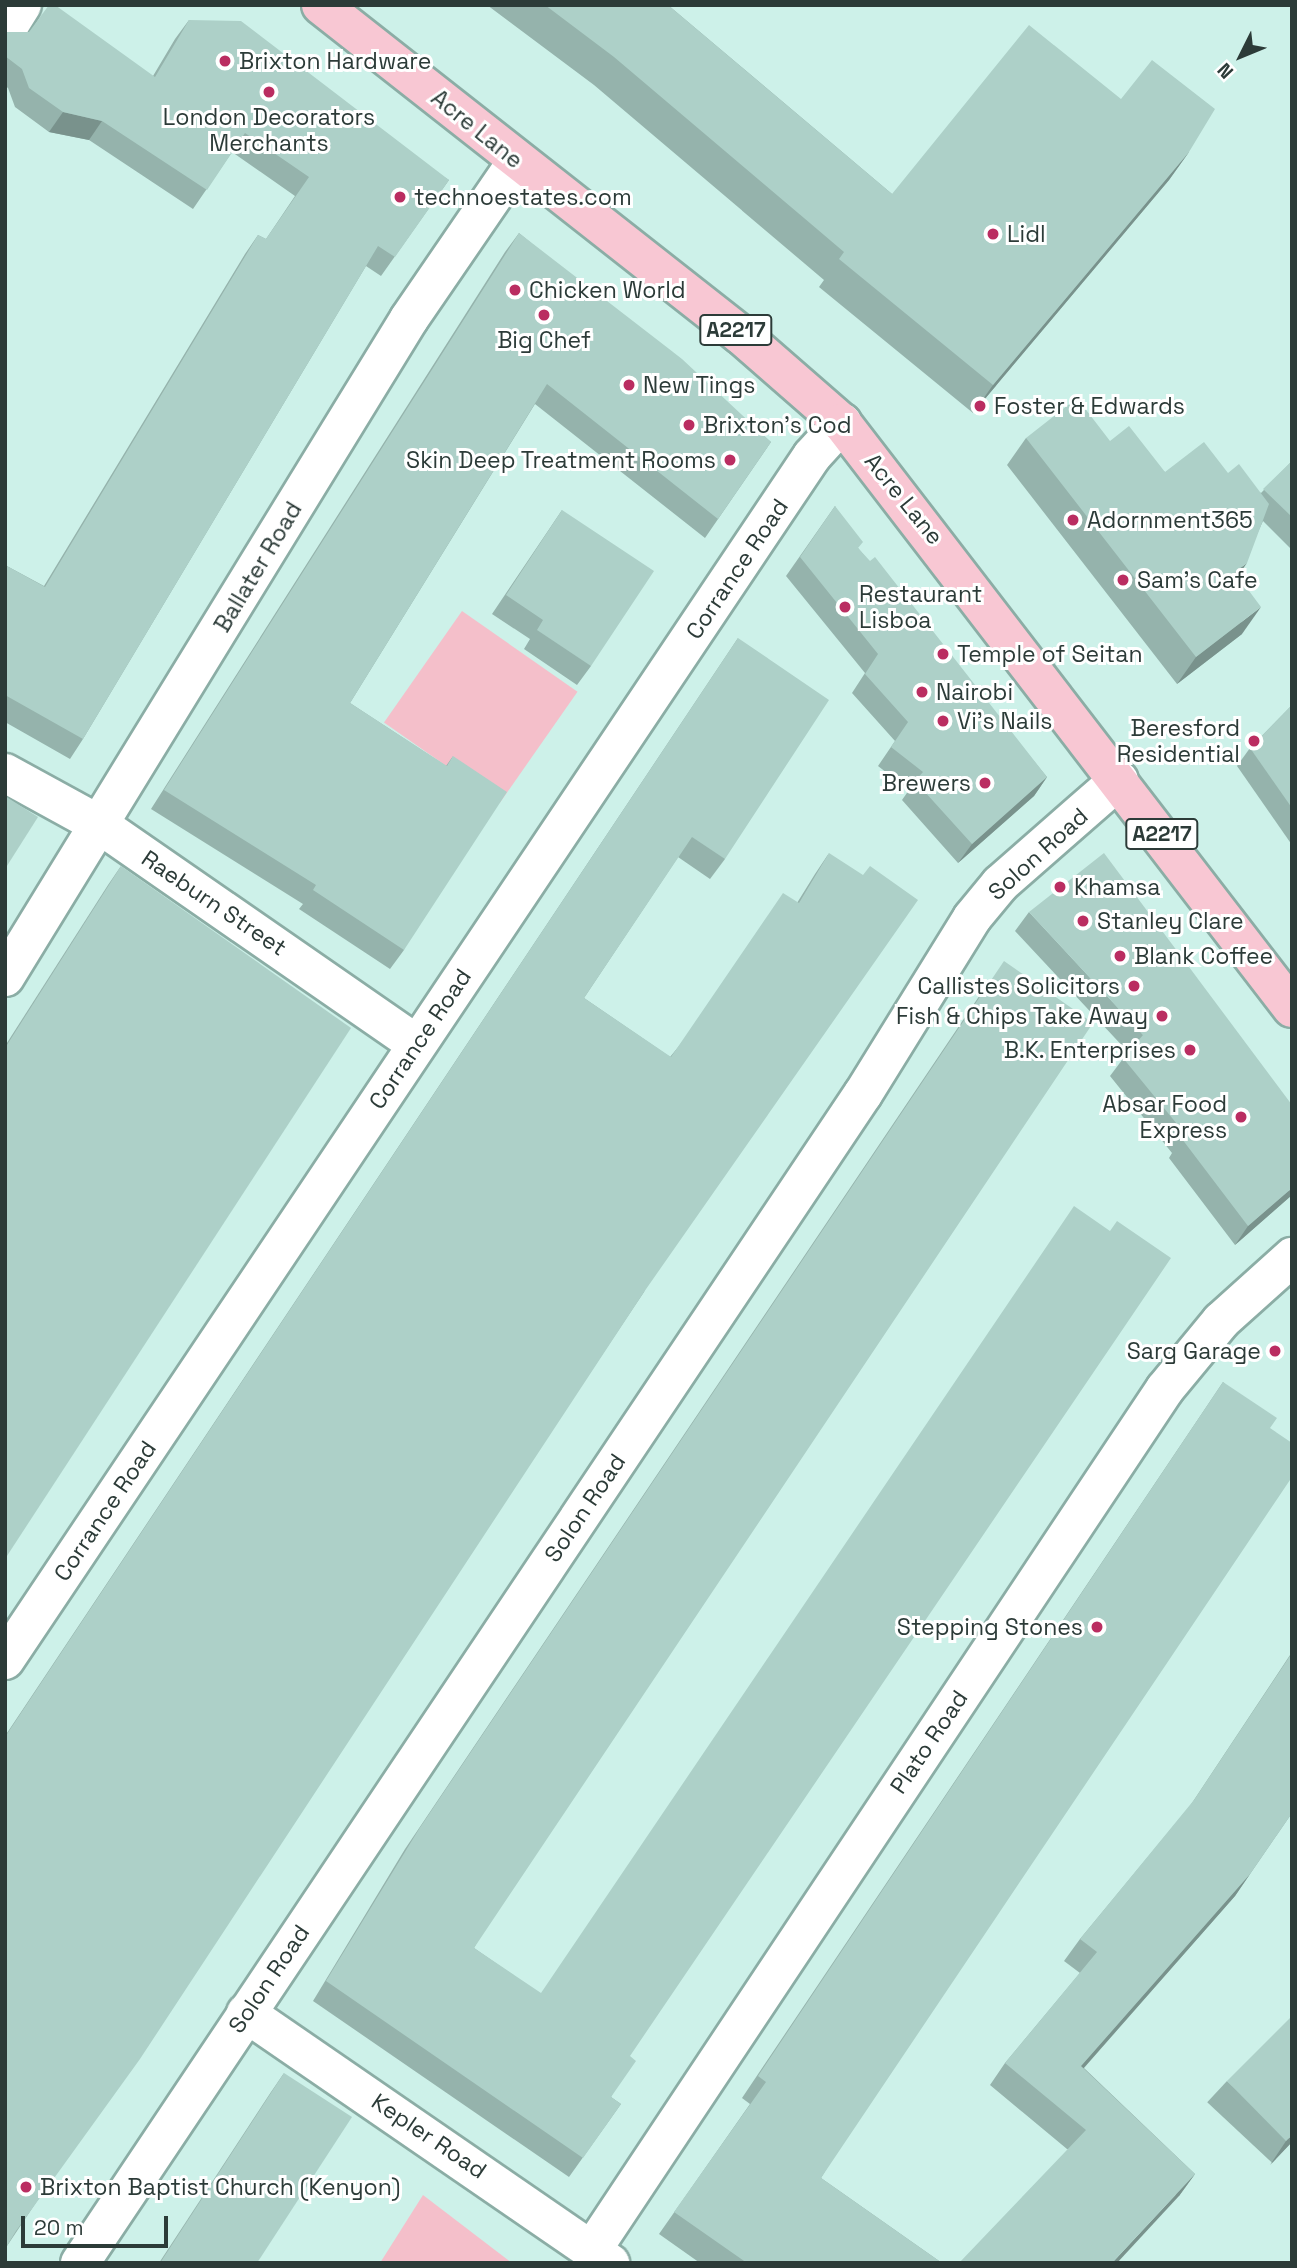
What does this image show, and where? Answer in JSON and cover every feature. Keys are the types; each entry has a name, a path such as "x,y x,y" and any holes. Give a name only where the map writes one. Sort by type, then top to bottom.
{"main road":[{"name":"Acre Lane","path":"321,5 741,335 842,423 1119,779 1292,1008"}],"street":[{"path":"5,32 22,5"},
{"name":"Ballater Road","path":"5,977 409,319 517,161"},
{"name":"Corrance Road","path":"5,1660 812,456 842,423"},
{"name":"Raeburn Street","path":"5,773 100,825 416,1044"},
{"name":"Solon Road","path":"80,2263 863,1094 972,918 1000,884 1119,779"},
{"name":"Plato Road","path":"601,2256 1165,1389 1221,1321 1292,1257"},
{"name":"Kepler Road","path":"246,2013 601,2256"}],"shaded area":[{"path":"462,611 578,692 499,803 384,722"},
{"path":"423,2195 512,2263 380,2263"}],"building":[{"path":"49,5 55,5 155,77 189,20 241,21 449,180 395,257 378,246 83,739 5,695 5,565 45,587 258,235 266,239 309,177 245,133 207,190 102,121 63,112 29,88 22,69 5,56 5,27 7,32 29,32"},
{"name":"Lidl","path":"545,5 668,5 892,194 1029,25 1121,99 1152,60 1215,109 1189,152 993,385 839,259 844,252 614,57"},
{"path":"519,233 682,359 771,442 718,519 547,384 350,703 447,766 453,756 507,792 404,950 313,890 316,885 164,790"},
{"path":"1077,398 1110,441 1129,426 1165,472 1204,442 1228,473 1239,464 1269,504 1247,563 1235,572 1261,607 1196,657 1026,438"},
{"path":"1292,461 1292,517 1263,489"},
{"path":"835,506 863,542 858,548 870,561 875,557 1047,777 972,844 915,781 923,772 891,747 908,722 865,674 878,654 800,557"},
{"path":"562,510 654,571 591,666 537,630 543,620 506,595"},
{"path":"738,638 829,700 725,859 692,837 584,998 671,1057 783,893 799,903 829,853 863,875 870,866 918,900 644,1292 140,2059 5,2249 5,1737"},
{"path":"1292,705 1292,808 1250,748"},
{"path":"5,796 38,817 5,869"},
{"path":"1104,853 1292,1105 1292,1188 1248,1226 1182,1139 1186,1135 1123,1058 1143,1035 1029,912"},
{"path":"121,866 351,1028 5,1559 5,1048"},
{"path":"1004,961 1093,1023 474,1948 541,1993 1074,1206 1110,1231 1117,1221 1171,1258 630,2056 636,2061 611,2097 621,2104 583,2158 326,1981 419,1829"},
{"path":"1223,1382 1277,1418 1270,1428 1292,1443 1292,1477 821,2178 942,2263 747,2263 674,2212 766,2082 758,2076"},
{"path":"1292,1653 1292,1813 1250,1874 1081,2066 1195,2174 1112,2263 959,2263 1086,2130 1005,2063 1097,1952 1080,1939 1194,1800"},
{"path":"1292,2016 1292,2135 1286,2141 1227,2081"},
{"path":"284,2073 352,2117 257,2263 160,2263"}],"place":[{"name":"Brixton Hardware","path":"225,61"},
{"name":"London Decorators Merchants","path":"269,92"},
{"name":"technoestates.com","path":"400,197"},
{"name":"Lidl","path":"993,234"},
{"name":"Chicken World","path":"515,290"},
{"name":"Big Chef","path":"544,315"},
{"name":"New Tings","path":"629,385"},
{"name":"Foster & Edwards","path":"980,406"},
{"name":"Brixton's Cod","path":"689,425"},
{"name":"Skin Deep Treatment Rooms","path":"730,460"},
{"name":"Adornment365","path":"1073,520"},
{"name":"Sam's Cafe","path":"1123,580"},
{"name":"Restaurant Lisboa","path":"845,607"},
{"name":"Temple of Seitan","path":"943,654"},
{"name":"Nairobi","path":"922,692"},
{"name":"Vi's Nails","path":"943,721"},
{"name":"Beresford Residential","path":"1254,741"},
{"name":"Brewers","path":"985,783"},
{"name":"Khamsa","path":"1060,887"},
{"name":"Stanley Clare","path":"1083,921"},
{"name":"Blank Coffee","path":"1120,956"},
{"name":"Callistes Solicitors","path":"1134,986"},
{"name":"Fish & Chips Take Away","path":"1162,1016"},
{"name":"B.K. Enterprises","path":"1190,1050"},
{"name":"Absar Food Express","path":"1241,1117"},
{"name":"Sarg Garage","path":"1275,1351"},
{"name":"Stepping Stones","path":"1097,1627"},
{"name":"Brixton Baptist Church (Kenyon)","path":"26,2187"}]}
